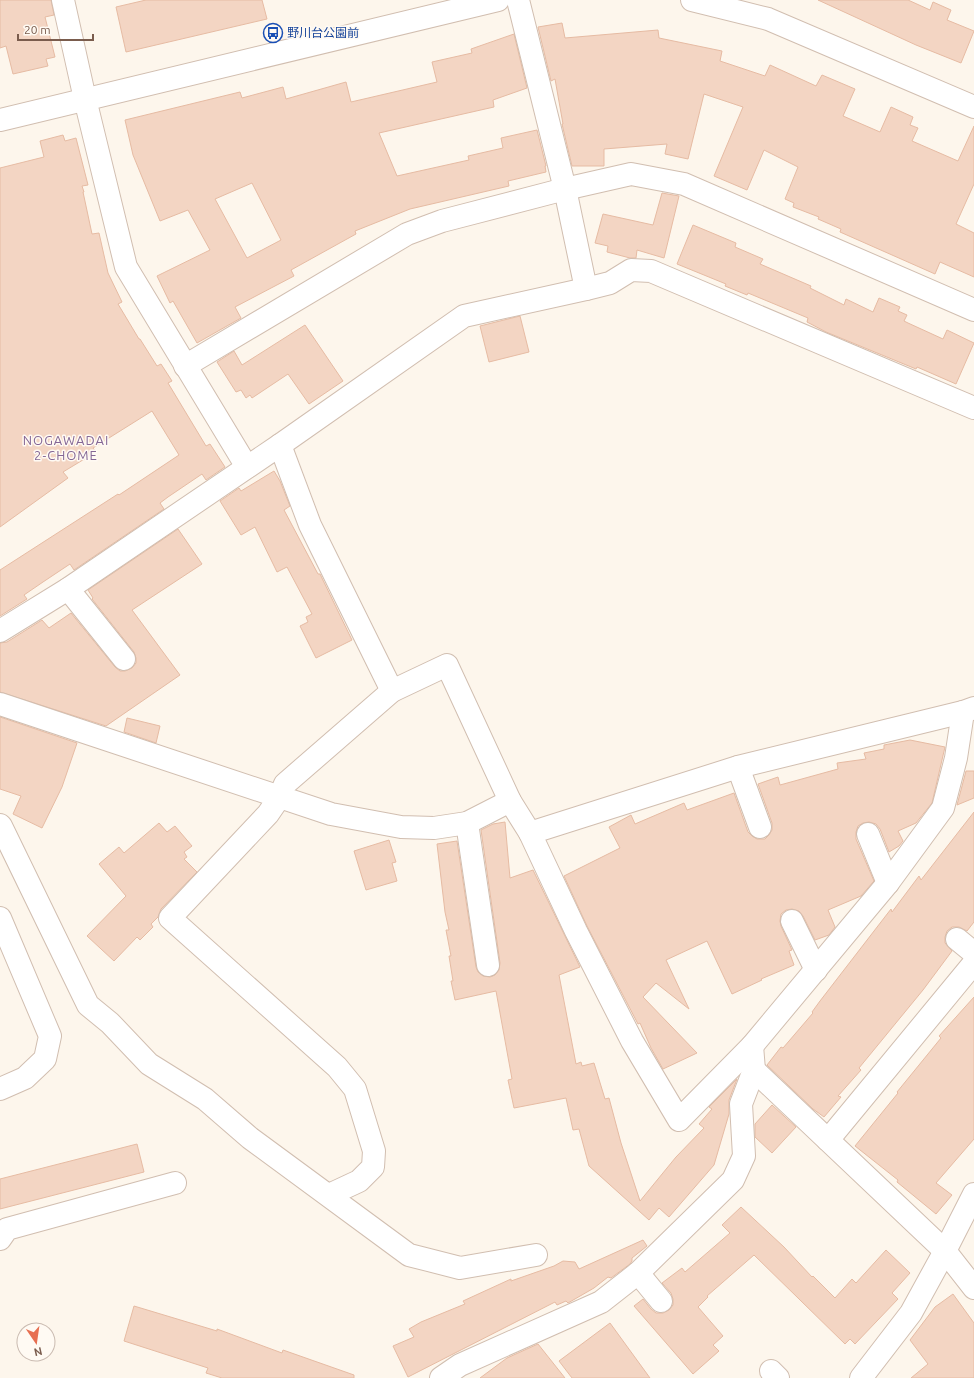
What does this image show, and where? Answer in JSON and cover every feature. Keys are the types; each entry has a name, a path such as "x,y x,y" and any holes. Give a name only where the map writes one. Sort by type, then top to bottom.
{"street":[{"path":"64,0 85,99 126,267 247,467"},
{"path":"0,120 498,0"},
{"path":"518,0 565,189 586,289"},
{"path":"692,0 768,19 974,107"},
{"path":"185,366 407,234 442,221 565,189 631,174 684,184 974,310"},
{"path":"0,631 68,589 280,445 464,316 586,289 610,282 630,270 651,271 974,408"},
{"path":"280,445 310,525 392,691"},
{"path":"68,589 124,660"},
{"path":"329,1195 359,1181 373,1167 374,1151 355,1089 337,1067 170,918 268,814 279,798 285,784 392,691 447,665 510,801 530,833 576,931 632,1041 679,1120 752,1046 888,883 943,808 968,710 738,767 530,833"},
{"path":"0,704 279,798 331,814 400,827 434,828 467,823 510,801"},
{"path":"738,767 760,827"},
{"path":"467,823 488,965"},
{"path":"0,825 88,1005 110,1023 149,1064 205,1100 250,1138 409,1255 460,1268 536,1255"},
{"path":"868,834 888,883"},
{"path":"0,918 8,957 50,1036 46,1059 25,1078 0,1089"},
{"path":"792,921 816,970"},
{"path":"957,939 974,953"},
{"path":"828,1140 974,963"},
{"path":"441,1378 460,1365 601,1302 638,1273 733,1180 744,1156 741,1104 754,1070 752,1046"},
{"path":"754,1070 946,1251 974,1288"},
{"path":"0,1239 8,1229 175,1184"},
{"path":"861,1378 911,1313 946,1251 974,1194"},
{"path":"638,1273 661,1301"}],"building":[{"path":"0,0 51,0 54,15 45,17 55,57 46,59 48,66 13,74 6,46 0,48"},
{"path":"146,0 262,0 267,19 126,52 116,7"},
{"path":"818,0 908,0 930,10 933,2 951,10 947,20 974,31 961,63 916,45"},
{"path":"562,23 565,38 658,30 659,38 722,51 720,61 765,76 770,65 816,86 822,75 855,89 843,116 880,132 891,107 913,117 910,125 918,128 912,141 958,161 974,126 974,184 956,224 974,233 974,277 940,262 935,274 840,232 841,229 818,219 819,217 793,207 794,203 785,199 798,167 764,150 747,190 714,176 743,107 704,94 688,159 665,154 667,144 604,149 604,166 572,166 562,124 555,79 551,81 538,27"},
{"path":"514,34 527,88 493,100 494,107 379,133 397,176 469,160 468,156 503,148 501,138 537,130 546,166 546,172 508,181 509,186 410,209 355,231 356,234 291,270 294,276 235,307 241,318 197,343 173,301 170,303 157,276 210,250 188,210 160,221 133,155 125,120 240,92 242,98 283,87 286,99 346,82 351,102 437,82 432,62 472,53 471,49","holes":["252,183 281,240 247,258 215,199"]},
{"path":"63,135 65,141 76,138 88,185 82,186 92,234 99,233 108,273 122,302 118,304 157,366 161,364 172,381 168,383 206,446 210,444 225,467 206,480 202,474 160,503 164,509 74,570 70,564 24,595 27,599 0,616 0,570 118,494 119,495 179,455 152,411 93,448 96,452 63,472 68,478 0,527 0,168 44,157 40,141"},
{"path":"662,193 679,196 664,258 637,250 636,258 630,258 607,252 608,246 595,243 603,214 653,225"},
{"path":"693,225 736,243 735,247 763,259 760,264 811,286 810,288 844,305 846,299 873,312 879,298 900,307 898,311 907,315 904,321 908,323 943,339 947,330 974,343 956,384 917,367 916,369 826,332 807,322 808,318 748,293 747,295 725,286 726,284 677,264"},
{"path":"520,316 529,352 489,362 480,326"},
{"path":"305,325 343,381 309,404 288,374 252,398 250,395 246,398 241,390 236,392 217,362 234,351 242,365"},
{"path":"274,471 280,481 290,506 284,510 318,574 320,574 352,640 316,658 300,626 308,622 306,617 312,614 287,567 277,572 255,527 241,535 220,501 239,488 241,491"},
{"path":"178,529 202,564 132,610 180,675 106,726 0,692 0,643 7,642 42,620 49,628 71,613 115,667 120,671 125,671 132,668 136,663 134,652 92,599 93,598 88,590"},
{"path":"0,717 77,743 62,787 42,828 13,814 21,796 0,789"},
{"path":"127,718 160,726 156,743 124,732"},
{"path":"910,740 945,747 932,803 916,823 898,831 903,841 899,846 889,852 880,829 876,824 869,822 858,826 856,839 874,881 861,896 828,910 835,927 829,935 815,940 799,911 792,909 786,910 781,914 780,921 792,950 789,951 794,965 761,979 762,980 732,994 707,941 666,960 689,1009 656,983 643,997 697,1053 663,1069 651,1048 640,1023 638,1024 587,926 564,876 620,848 609,827 631,815 635,824 684,803 687,810 734,793 748,832 757,839 765,839 772,830 772,823 758,784 778,777 780,785 838,769 837,763 866,759 864,753 884,749 884,745"},
{"path":"966,771 974,771 974,798 957,805"},
{"path":"974,812 974,922 967,931 959,927 952,927 947,931 945,943 952,951 923,990 859,1068 861,1070 838,1096 841,1097 824,1117 813,1109 767,1065 781,1047 783,1048 813,1013 812,1012 820,1001 891,909 892,912 919,876 921,880"},
{"path":"505,822 510,878 533,870 580,967 559,975 576,1064 581,1062 582,1066 594,1063 605,1099 609,1098 621,1143 640,1201 676,1157 704,1128 699,1124 712,1109 709,1107 737,1079 729,1100 729,1114 714,1165 669,1217 659,1208 649,1220 589,1166 579,1129 573,1130 566,1098 514,1108 508,1080 512,1079 496,991 455,1000 451,981 453,981 449,956 451,956 446,930 449,930 445,912 437,844 457,841 476,967 478,972 483,976 490,977 495,975 499,970 500,963 481,830 493,824"},
{"path":"159,823 167,832 175,826 192,846 184,852 187,857 184,859 197,872 161,909 158,917 151,924 153,927 140,940 137,937 114,961 87,936 126,896 99,864 119,847 124,853"},
{"path":"389,840 396,862 392,863 397,881 366,890 354,851"},
{"path":"974,997 974,1139 936,1183 952,1195 936,1214 897,1182 898,1180 855,1146 941,1038 939,1036"},
{"path":"772,1105 796,1127 772,1153 755,1137 755,1124"},
{"path":"137,1144 144,1172 0,1209 0,1179"},
{"path":"741,1207 835,1298 852,1279 856,1283 886,1250 910,1273 892,1293 898,1299 855,1344 850,1339 845,1344 754,1255 707,1296 708,1297 698,1307 723,1336 713,1345 719,1351 693,1374 634,1306 643,1299 656,1313 663,1313 669,1310 673,1305 673,1299 671,1293 662,1283 682,1268 685,1272 730,1233 722,1225"},
{"path":"643,1240 647,1246 632,1258 630,1264 611,1278 608,1277 594,1288 568,1303 566,1301 557,1305 555,1302 408,1377 393,1346 414,1337 409,1329 421,1322 465,1304 463,1301 511,1279 511,1281 554,1266 563,1261 575,1262 579,1269"},
{"path":"953,1294 974,1323 974,1378 911,1378 928,1364 910,1340 935,1307"},
{"path":"134,1306 217,1331 217,1329 282,1353 283,1350 354,1375 354,1378 222,1378 206,1373 208,1368 124,1341"},
{"path":"610,1323 650,1378 572,1378 559,1361"},
{"path":"538,1344 565,1378 480,1378 507,1358"}],"place":[{"name":"野川台公園前","path":"273,33"}],"district":[{"name":"NOGAWADAI 2-CHOME","path":"66,448"}]}
